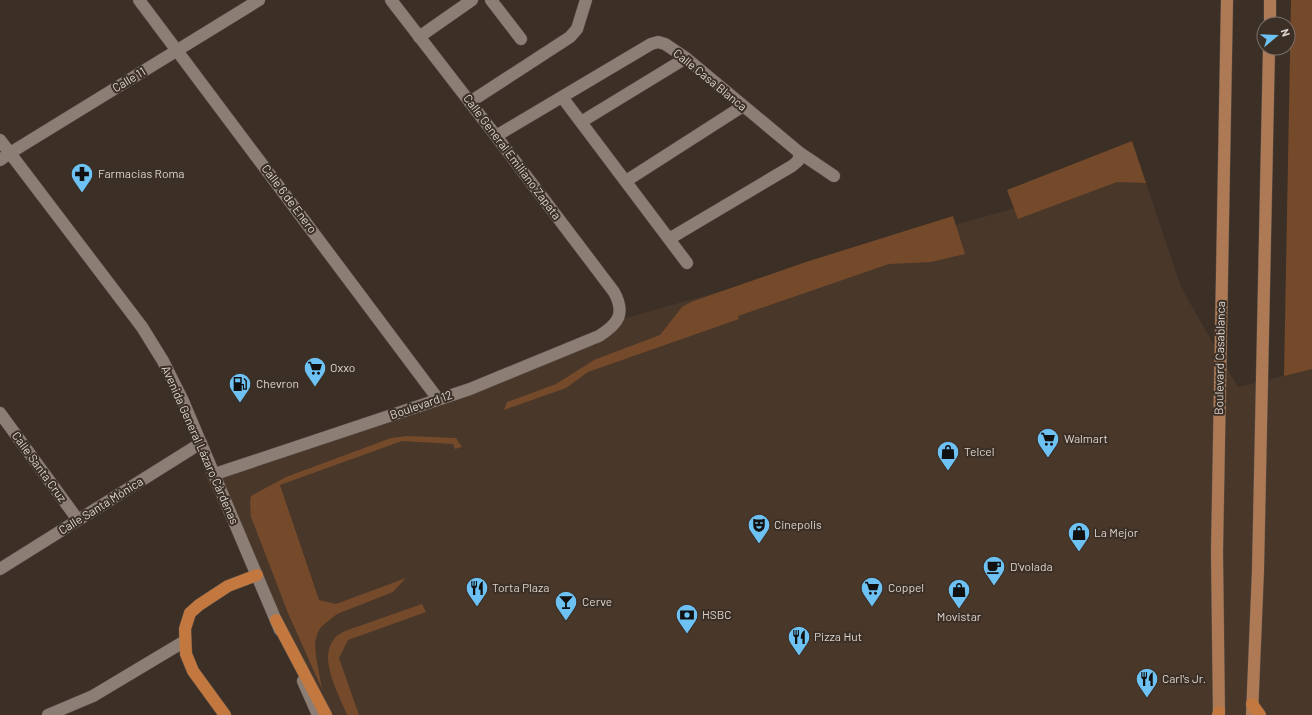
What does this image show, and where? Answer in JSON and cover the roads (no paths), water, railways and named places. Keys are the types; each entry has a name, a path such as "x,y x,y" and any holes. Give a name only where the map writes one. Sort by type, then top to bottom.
{"highway":[{"path":"226,715 192,671 186,654 185,629 190,614 199,605 228,586 257,575"},
{"path":"276,620 326,715"},
{"path":"1252,710 1260,715"}],"main road":[{"name":"Boulevard Casablanca","path":"1219,714 1217,552 1227,0"},
{"path":"1270,0 1270,16"},
{"path":"1252,710 1258,570 1269,56"}],"street":[{"name":"Calle 6 de Enero","path":"139,0 438,399"},
{"name":"Calle 11","path":"5,156 259,0"},
{"name":"Calle General Emiliano Zapata","path":"391,0 614,292 620,309 618,320"},
{"path":"419,37 472,0"},
{"path":"492,0 521,38"},
{"path":"470,102 570,37 577,29 586,0"},
{"name":"Calle Casa Blanca","path":"496,136 651,44 658,42 665,44 686,58 800,153 834,176"},
{"path":"581,122 686,58"},
{"path":"562,97 687,263"},
{"path":"626,181 743,106"},
{"name":"Avenida General Lázaro Cárdenas","path":"0,140 5,156 142,327 166,368 183,401 215,474 276,620 318,715"},
{"path":"669,239 792,166 798,161 800,153"},
{"name":"Boulevard 12","path":"215,474 470,389 599,336 611,329 618,320"},
{"name":"Calle Santa Cruz","path":"1,416 78,520"},
{"name":"Calle Santa Mónica","path":"0,569 201,443"},
{"path":"48,715 92,696 185,641"}],"place":[{"name":"Farmacias Roma","path":"82,194"},
{"name":"Oxxo","path":"315,388"},
{"name":"Chevron","path":"240,404"},
{"name":"Walmart","path":"1048,458"},
{"name":"Telcel","path":"948,472"},
{"name":"Cinepolis","path":"759,544"},
{"name":"La Mejor","path":"1079,552"},
{"name":"D'volada","path":"994,586"},
{"name":"Torta Plaza","path":"477,608"},
{"name":"Coppel","path":"872,608"},
{"name":"Movistar","path":"959,610"},
{"name":"Cerve","path":"566,622"},
{"name":"HSBC","path":"687,634"},
{"name":"Pizza Hut","path":"799,656"},
{"name":"Carl's Jr.","path":"1147,698"}]}
